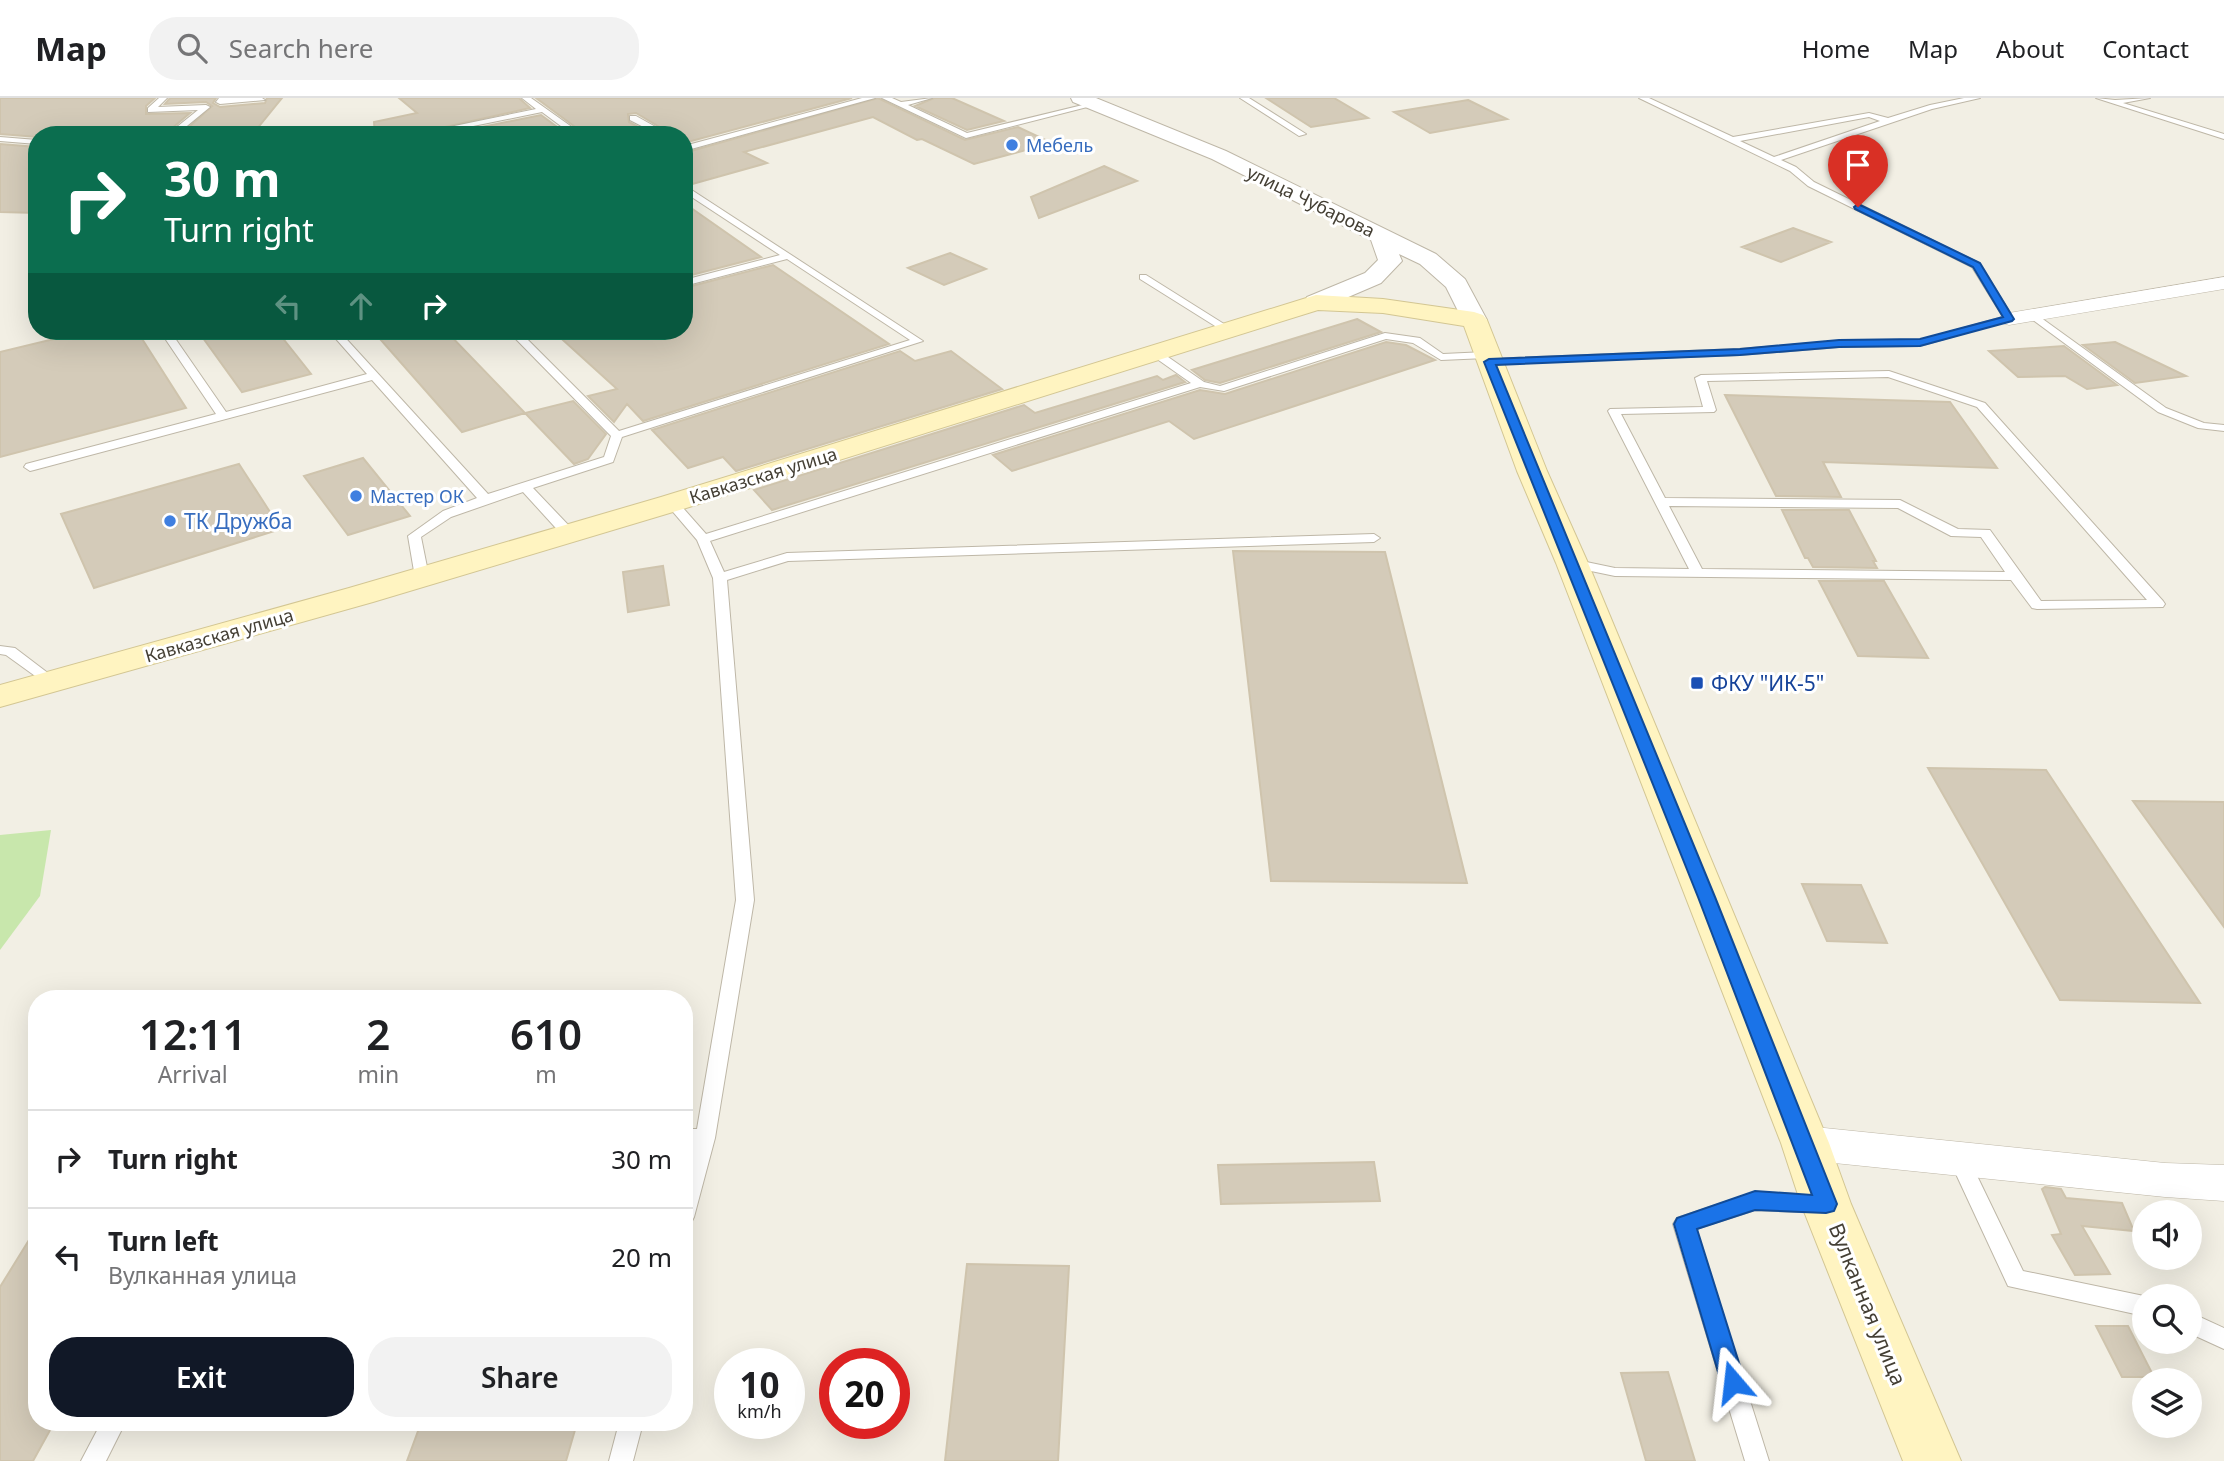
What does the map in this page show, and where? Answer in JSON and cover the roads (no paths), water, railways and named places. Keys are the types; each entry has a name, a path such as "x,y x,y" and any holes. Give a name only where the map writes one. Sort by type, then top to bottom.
{"main road":[{"name":"Кавказская улица","path":"0,696 569,534 1316,302 1383,306 1474,320"},
{"name":"улица Чубарова","path":"1474,320 1488,359"},
{"name":"Вулканная улица","path":"1488,359 1805,1143 1826,1204 1932,1461"}],"street":[{"name":"улица Чубарова","path":"1088,101 1219,155 1428,259 1456,284 1474,320"},
{"path":"1316,302 1373,278 1390,261 1382,237"},
{"path":"2009,319 2224,283"},
{"path":"1805,1143 2224,1184"}],"lane":[{"path":"163,98 151,110 206,107 182,126"},
{"path":"223,98 220,102 261,100"},
{"path":"526,98 566,126"},
{"path":"693,145 871,98"},
{"path":"886,98 966,136 1088,101"},
{"path":"900,105 928,98"},
{"path":"1244,98 1302,134"},
{"path":"1154,352 1200,384 1220,389 1385,335 1416,340 1441,357 1488,359 1740,352 1839,344 1920,343 2009,319 1976,265 1811,184 1793,169 1643,98"},
{"path":"1772,160 1930,107 1976,98"},
{"path":"2100,98 2224,137"},
{"path":"2112,102 2146,98"},
{"path":"461,126 542,110"},
{"path":"1732,140 1869,115 1889,121"},
{"path":"633,118 649,126"},
{"path":"0,139 28,141"},
{"path":"617,435 918,341 693,194"},
{"path":"693,281 788,256"},
{"path":"1143,277 1227,330"},
{"path":"2033,315 2162,410 2202,426 2224,428"},
{"path":"171,340 223,416"},
{"path":"342,340 485,499"},
{"path":"522,340 617,435"},
{"path":"1661,502 1900,504 1956,533 1985,533 2037,606 2158,604 1982,405 1889,374 1701,378 1710,410 1614,411 1661,502 1698,573"},
{"path":"30,467 373,376"},
{"path":"703,539 1200,384"},
{"path":"422,577 414,536 447,514 609,459 617,435"},
{"path":"525,487 569,534"},
{"path":"672,503 703,539 720,578 745,900 695,1138"},
{"path":"720,578 787,557 1374,538"},
{"path":"1572,563 1615,572 2015,576"},
{"path":"0,650 10,651 54,682"},
{"path":"1959,1159 2016,1279 2132,1303"},
{"path":"1757,1461 1685,1224 1755,1200 1826,1204"},
{"path":"2202,1328 2224,1339"},
{"path":"93,1461 109,1431"},
{"path":"621,1461 629,1431"}],"place":[{"name":"Мебель","path":"1012,145"},
{"name":"Мастер ОК","path":"356,496"},
{"name":"ТК Дружба","path":"170,521"},
{"name":"ФКУ \"ИК-5\"","path":"1697,683"}]}
